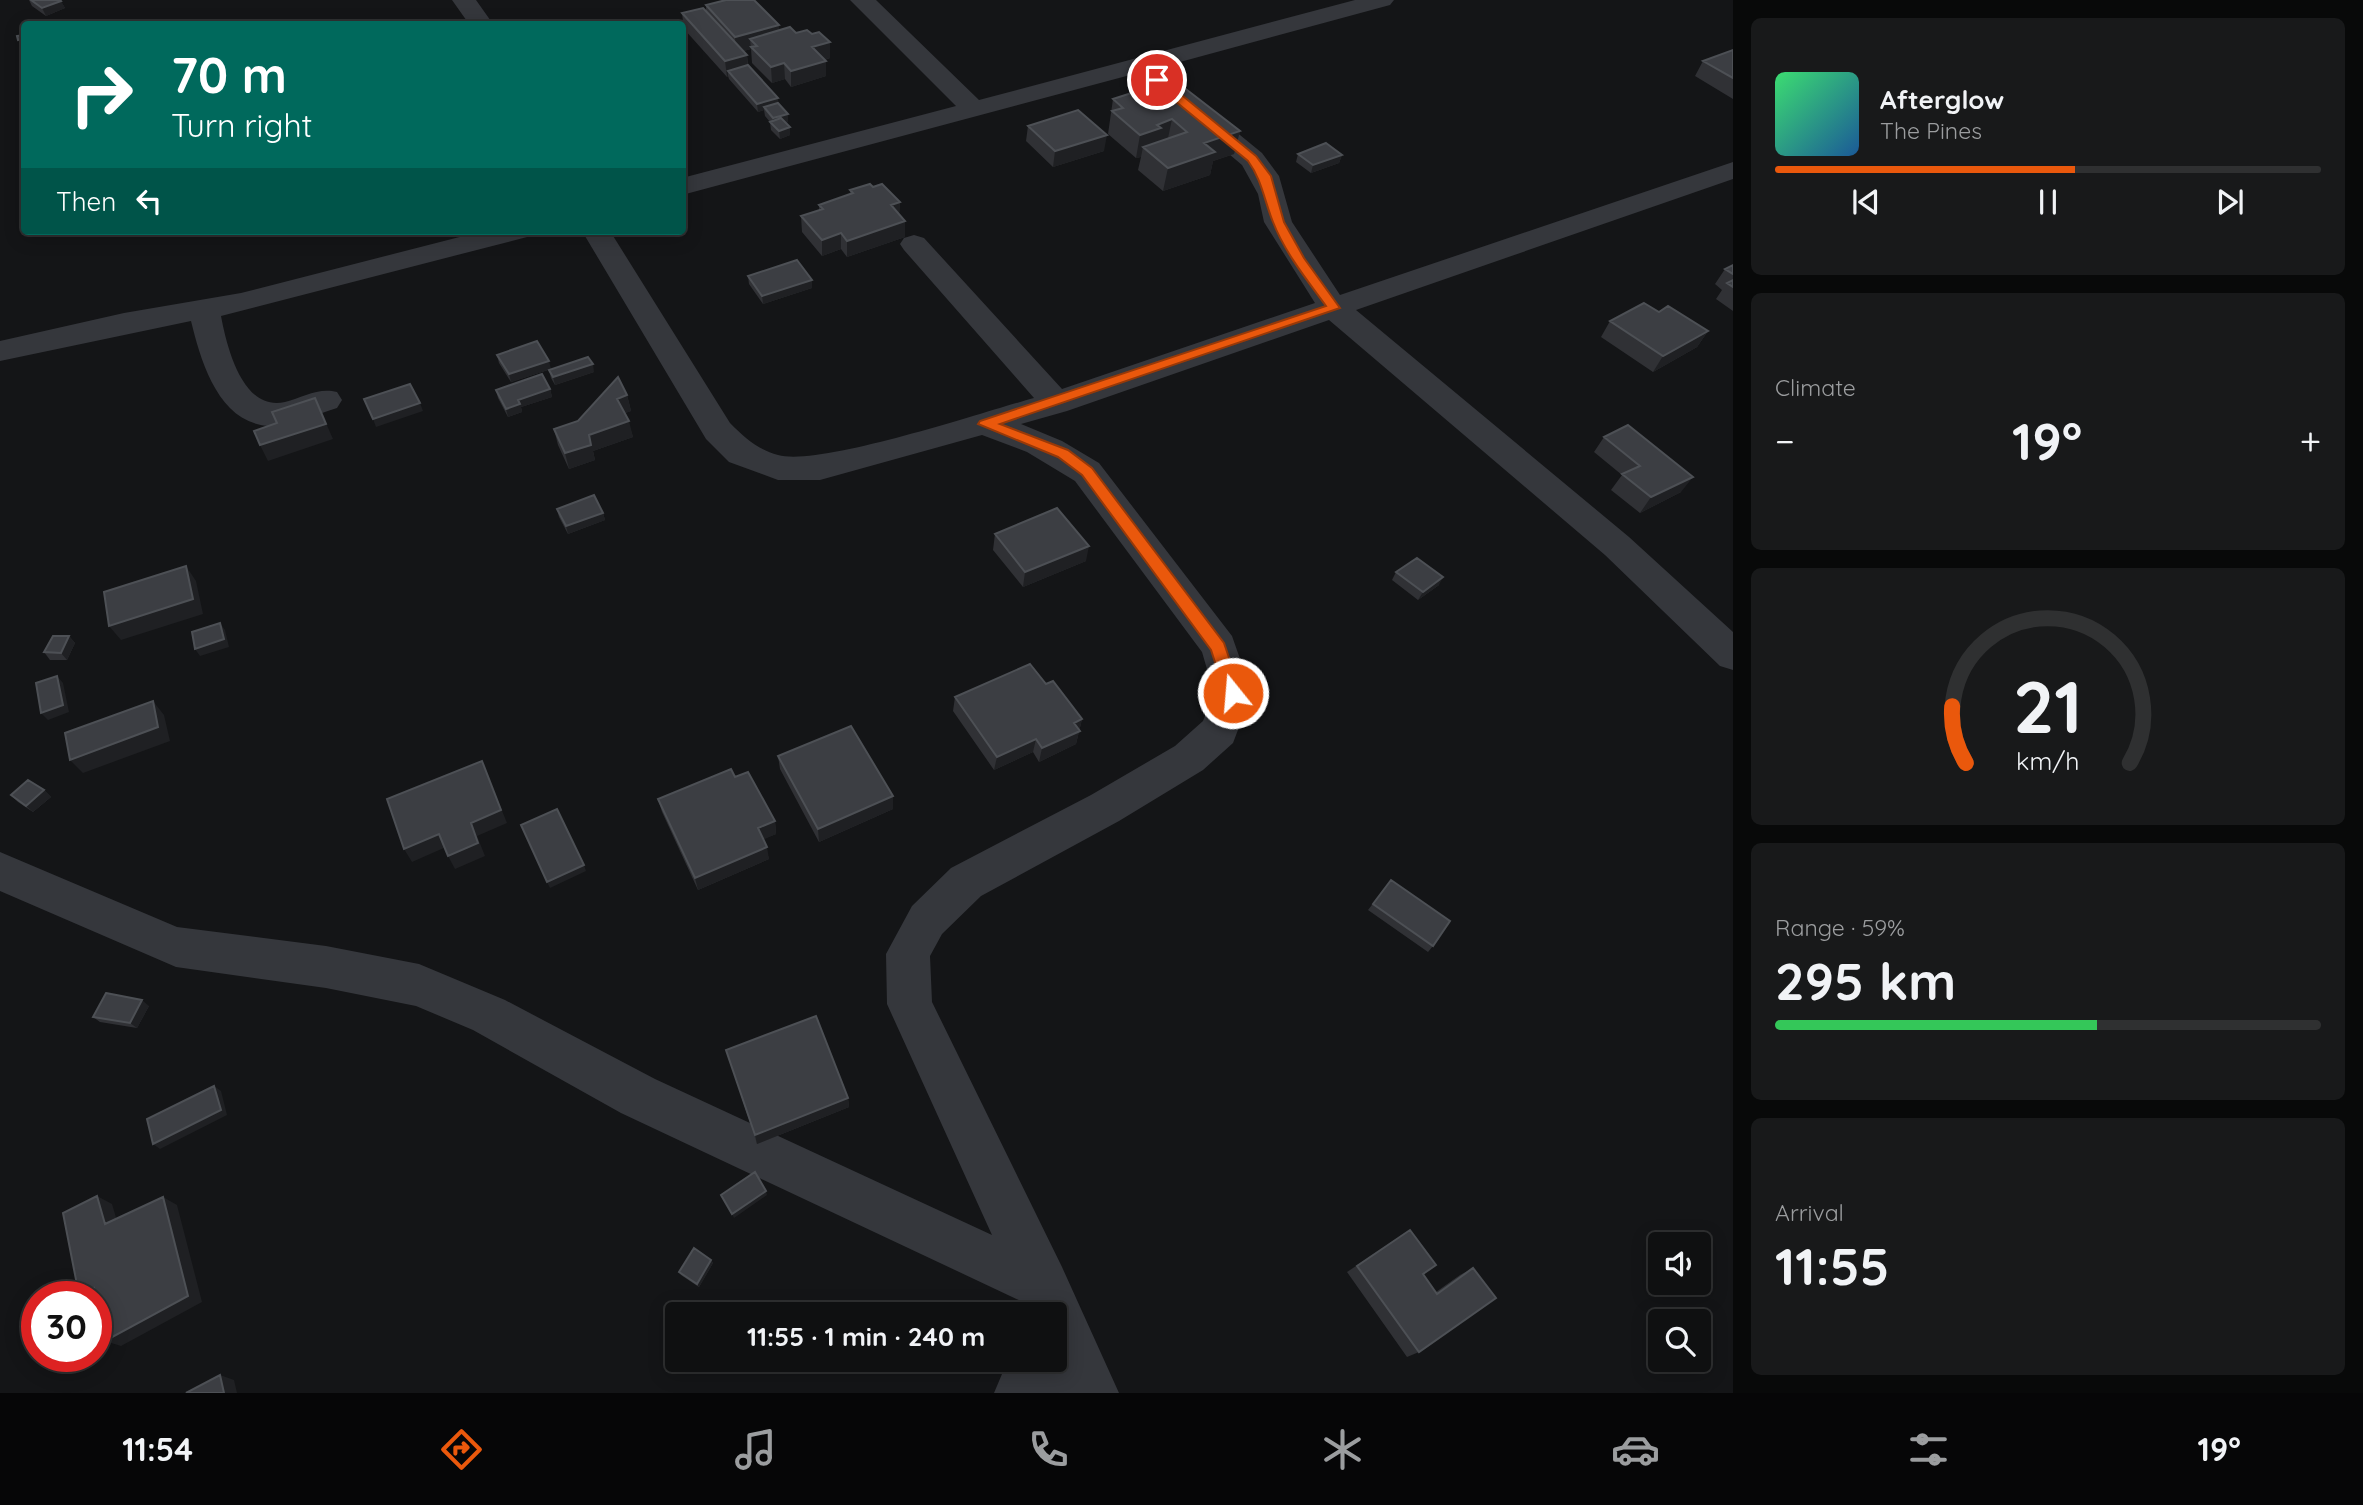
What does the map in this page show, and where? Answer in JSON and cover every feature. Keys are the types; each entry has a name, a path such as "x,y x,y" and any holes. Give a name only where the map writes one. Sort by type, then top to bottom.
{"street":[{"path":"464,0 479,21"},
{"path":"862,0 973,108"},
{"path":"686,186 1382,0"},
{"path":"1139,65 1252,159 1265,176 1285,234 1334,308 1617,546 1733,655"},
{"path":"598,235 718,431 741,453 778,468 820,468 1056,403 1733,170"},
{"path":"0,351 342,279 502,235"},
{"path":"914,244 1001,338 1056,403"},
{"path":"204,309 226,378 234,393 254,413 275,414 326,400"},
{"path":"985,424 1030,438 1063,453 1087,472 1219,647 1233,693 1219,731 1189,758 1105,808 966,882 928,920 908,954 910,1004 1044,1285 1087,1382 1021,1393"},
{"path":"0,871 85,910 176,947 326,967 419,985 489,1015 638,1096 1044,1285"}],"building":[{"path":"31,0 60,0 61,1 42,8"},
{"path":"726,0 754,0 779,25 735,37 706,5"},
{"path":"703,8 747,55 725,61 682,13"},
{"path":"790,27 796,33 807,30 812,34 819,32 830,42 812,47 826,61 791,71 784,63 771,67 751,47 757,46 750,39"},
{"path":"1733,50 1733,78 1703,61"},
{"path":"748,65 778,98 757,104 728,71"},
{"path":"1153,86 1162,93 1182,86 1240,131 1204,143 1215,152 1168,168 1143,147 1187,132 1172,119 1157,125 1161,128 1140,135 1112,111 1123,108 1113,99"},
{"path":"778,103 788,114 773,118 764,107"},
{"path":"1078,110 1107,135 1055,151 1028,126"},
{"path":"781,118 790,127 779,131 770,122"},
{"path":"1326,143 1342,155 1313,165 1298,154"},
{"path":"870,184 873,187 882,184 900,202 891,205 905,221 847,241 841,233 822,240 801,216 823,209 819,205 853,193 850,190"},
{"path":"797,260 812,280 762,296 748,276"},
{"path":"1733,265 1733,274 1725,269"},
{"path":"1644,303 1659,312 1668,306 1708,331 1663,356 1610,321"},
{"path":"537,341 549,361 509,374 497,355"},
{"path":"588,357 593,364 553,377 549,370"},
{"path":"542,374 550,389 518,400 520,404 506,409 496,390"},
{"path":"618,377 627,395 617,399 629,421 589,435 591,445 565,453 554,429 578,421"},
{"path":"410,384 420,403 373,419 364,399"},
{"path":"315,398 326,424 260,445 254,431 277,423 272,412"},
{"path":"1628,425 1693,477 1651,497 1622,474 1640,466 1604,437"},
{"path":"594,495 603,513 566,526 557,509"},
{"path":"1057,508 1089,546 1025,572 995,534"},
{"path":"1417,558 1443,577 1423,592 1396,572"},
{"path":"186,566 193,599 109,626 104,592"},
{"path":"220,623 224,639 195,649 192,632"},
{"path":"53,636 69,636 61,653 44,652"},
{"path":"1030,664 1046,684 1053,681 1082,719 1074,723 1080,731 1042,748 1036,739 997,757 955,697"},
{"path":"57,676 63,705 41,713 36,683"},
{"path":"153,701 158,727 70,760 65,733"},
{"path":"851,726 893,796 818,829 778,756"},
{"path":"482,761 501,810 471,823 478,843 448,856 439,834 404,849 387,799"},
{"path":"731,769 735,777 748,772 775,821 758,828 767,847 695,878 658,799"},
{"path":"28,780 44,790 26,806 11,795"},
{"path":"557,809 584,865 547,882 521,825"},
{"path":"1391,880 1450,921 1433,946 1373,904"},
{"path":"106,993 142,1000 130,1023 93,1017"},
{"path":"816,1016 848,1098 755,1135 726,1050"},
{"path":"214,1086 221,1110 153,1144 147,1119"},
{"path":"755,1172 766,1191 732,1214 721,1195"},
{"path":"97,1196 105,1224 163,1197 188,1296 112,1337 112,1281 76,1281 63,1213"},
{"path":"1410,1230 1436,1265 1423,1274 1437,1294 1473,1268 1496,1298 1419,1352 1357,1266"},
{"path":"694,1248 711,1260 697,1284 679,1272"},
{"path":"220,1375 224,1393 186,1393"}],"route":[{"path":"1157,80 1252,159 1265,176 1278,222 1299,259 1334,308 1056,403 985,424 1030,438 1063,453 1087,472 1219,647 1233,693"}]}
